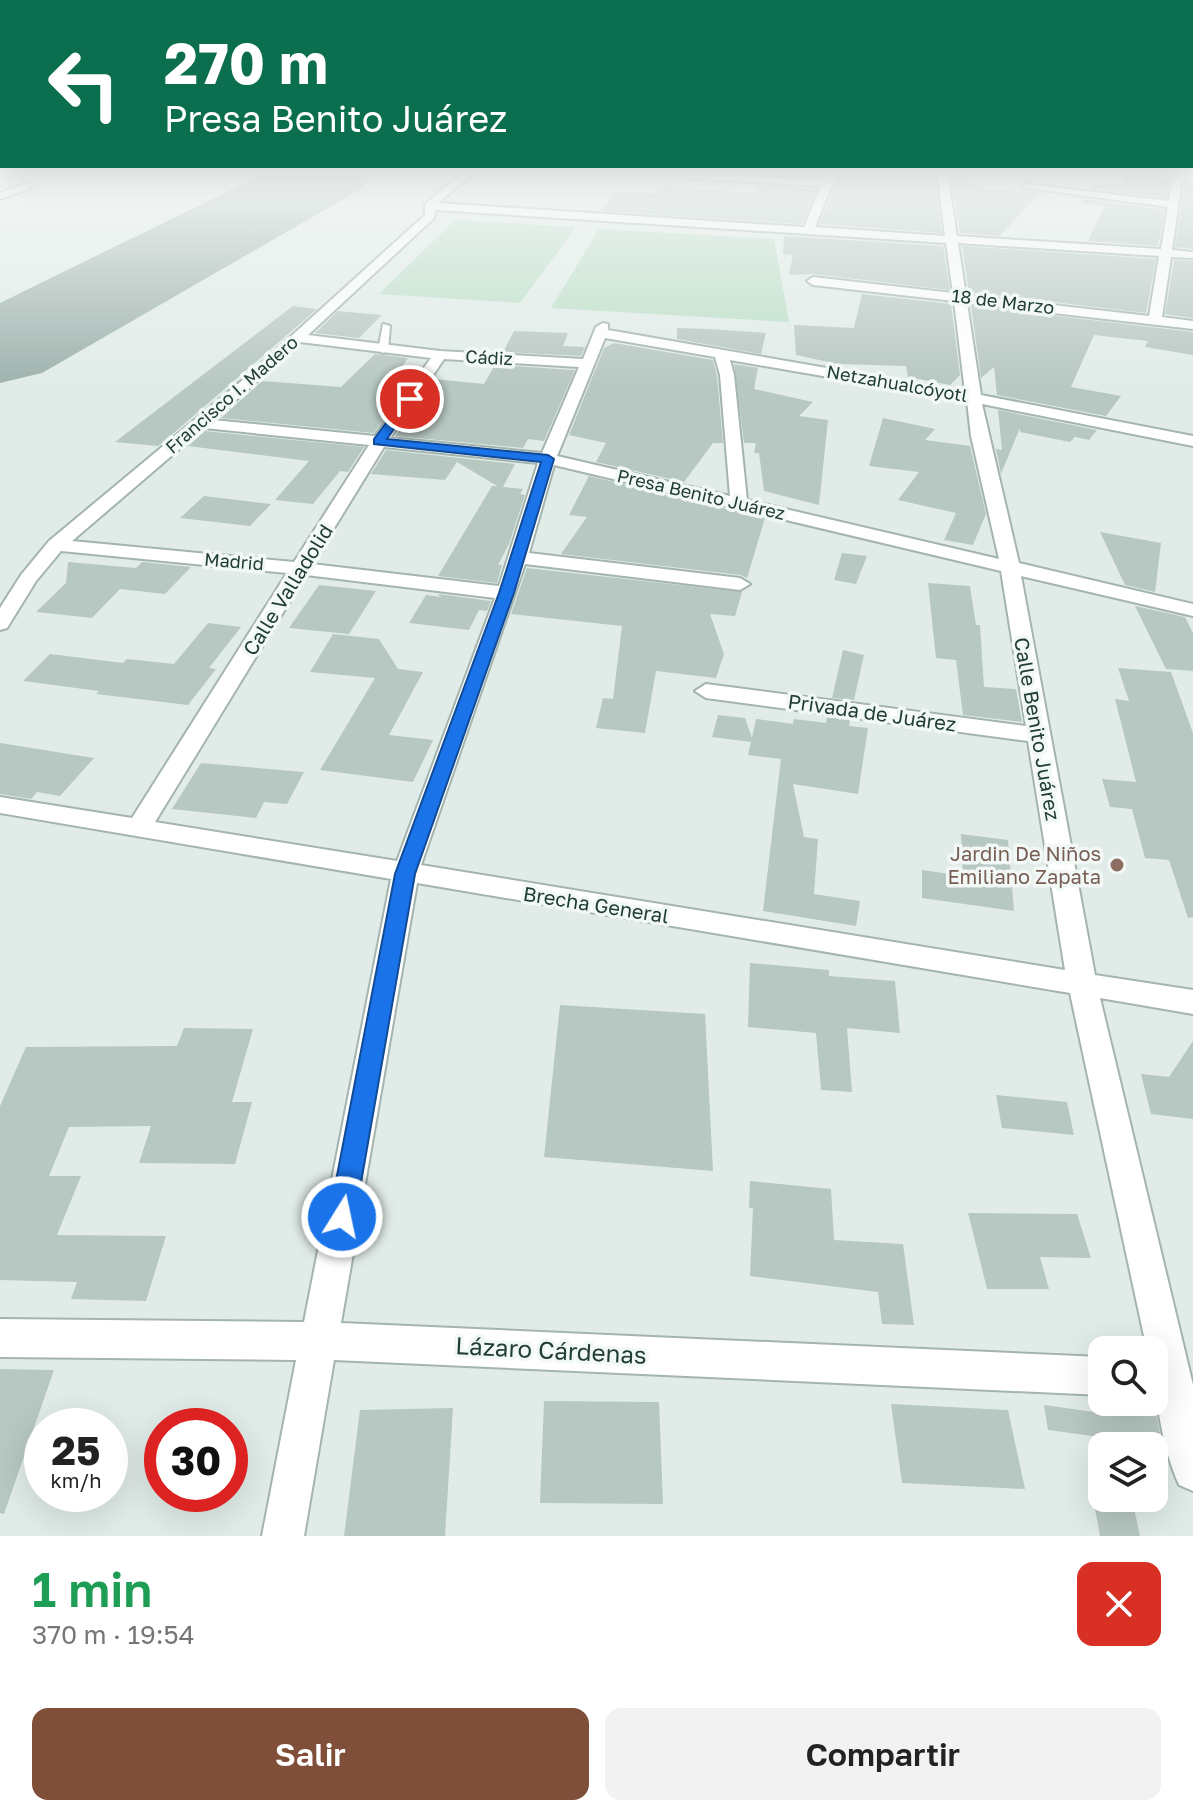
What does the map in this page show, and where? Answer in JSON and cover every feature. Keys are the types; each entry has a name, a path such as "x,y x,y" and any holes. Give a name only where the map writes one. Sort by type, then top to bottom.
{"street":[{"name":"Francisco I. Madero","path":"0,624 28,579 56,545 201,423 400,244"},
{"name":"Calle Benito Juárez","path":"950,244 979,436 1010,567 1082,982 1193,1471"},
{"path":"1036,244 1193,255"},
{"path":"1155,320 1165,244"},
{"name":"18 de Marzo","path":"813,281 1193,325"},
{"name":"Netzahualcóyotl","path":"586,363 602,330 1193,441"},
{"name":"Cádiz","path":"297,338 440,355 586,363"},
{"path":"721,353 727,375 739,504"},
{"name":"Calle Valladolid","path":"139,827 379,442 440,355"},
{"path":"283,1536 405,874 507,593 548,459 586,363"},
{"name":"Presa Benito Juárez","path":"201,423 548,459 1193,610"},
{"name":"Madrid","path":"56,545 507,593"},
{"path":"519,558 740,584"},
{"path":"0,588 28,579"},
{"name":"Privada de Juárez","path":"706,691 1038,735"},
{"name":"Brecha General","path":"0,805 1193,1002"},
{"name":"Lázaro Cárdenas","path":"0,1338 319,1341 1088,1375"}],"lane":[{"path":"383,350 386,326"}],"green space":[{"path":"431,244 564,244 520,303 379,294"},
{"path":"590,244 775,244 789,322 551,308"}],"building":[{"path":"784,244 943,246 950,290 813,274 789,275 793,255 783,254"},
{"path":"1176,244 1193,244 1193,249 1175,247"},
{"path":"962,246 1156,259 1146,313 969,292"},
{"path":"1174,260 1193,261 1193,318 1165,314"},
{"path":"862,294 951,304 960,375 950,385 908,377 906,366 838,364 796,355 794,325 854,328"},
{"path":"293,306 317,309 161,444 115,442"},
{"path":"971,306 1193,332 1193,355 1145,347 1148,341 1094,335 1071,387 1121,396 1106,416 997,395 994,367 981,378"},
{"path":"338,311 382,315 359,338 315,333"},
{"path":"677,328 766,333 761,354 677,339"},
{"path":"514,331 568,333 563,346 585,347 581,356 503,352"},
{"path":"614,343 713,360 723,443 713,443 684,482 596,462 606,443 569,435 604,348"},
{"path":"375,354 408,358 396,376 413,378 374,433 221,418 262,381 341,387"},
{"path":"734,364 758,368 754,389 813,402 799,416 828,420 819,505 764,491 759,453 754,453 756,443 744,443"},
{"path":"495,365 575,370 544,441 528,439 523,448 395,436 434,379 484,384"},
{"path":"998,410 1097,430 1089,440 1075,437 1070,442 1020,432 1020,428 1001,474 996,449 1002,450"},
{"path":"883,418 935,429 925,440 970,446 986,514 973,545 944,540 956,513 898,500 919,472 869,466"},
{"path":"205,431 364,447 348,472 340,471 313,504 275,500 309,461 188,446"},
{"path":"386,450 515,464 503,487 523,489 520,494 525,495 509,544 498,565 502,565 497,583 438,576 492,486 497,486 457,462 445,480 371,474"},
{"path":"589,476 765,518 747,578 561,554 587,517 569,515"},
{"path":"204,496 271,504 250,526 180,518"},
{"path":"1100,532 1161,543 1155,592 1125,585"},
{"path":"842,553 867,556 856,584 834,580"},
{"path":"68,562 136,568 142,562 191,567 165,594 120,589 92,618 36,612 66,583"},
{"path":"527,568 742,592 735,616 710,614 724,654 716,678 656,671 645,733 596,728 603,698 613,699 622,626 511,614"},
{"path":"928,583 970,586 976,625 980,625 984,687 1016,689 1022,722 963,715 956,660 936,658"},
{"path":"319,585 376,591 349,634 289,628"},
{"path":"438,594 491,601 487,611 479,610 469,630 409,623 426,595 441,597"},
{"path":"1135,606 1185,617 1193,633 1193,671 1166,669"},
{"path":"208,623 241,627 209,668 216,669 188,705 23,681 50,654 123,663 127,659 174,664"},
{"path":"333,634 379,639 398,669 423,672 389,735 433,740 413,782 320,770 375,678 310,672"},
{"path":"843,650 864,655 854,700 832,698"},
{"path":"1118,668 1171,672 1193,733 1193,917 1188,918 1169,860 1145,858 1132,809 1110,807 1102,779 1136,782 1115,699 1129,701"},
{"path":"718,715 745,718 752,738 756,719 793,724 794,719 826,723 827,717 850,720 849,726 868,728 858,794 793,784 804,837 818,839 814,894 860,901 856,926 763,911 781,759 748,755 751,742 712,737"},
{"path":"0,743 94,758 60,796 37,792 31,799 0,794"},
{"path":"201,763 304,772 287,804 264,802 256,818 172,809"},
{"path":"961,834 1008,840 1014,911 922,898 922,870 963,876"},
{"path":"750,963 829,970 829,976 895,981 900,1033 847,1028 852,1092 821,1090 816,1033 748,1027"},
{"path":"560,1005 705,1014 713,1171 544,1157"},
{"path":"184,1028 253,1029 232,1102 252,1102 235,1164 139,1163 151,1126 69,1127 49,1176 81,1176 57,1235 166,1236 146,1301 71,1299 77,1282 0,1280 0,1106 26,1047 177,1046"},
{"path":"1193,1041 1193,1119 1151,1114 1141,1074 1169,1077"},
{"path":"996,1095 1067,1102 1074,1135 1002,1128"},
{"path":"750,1181 831,1189 834,1240 903,1244 914,1325 882,1324 878,1292 750,1276 753,1208 749,1208"},
{"path":"968,1213 1077,1214 1091,1258 1040,1257 1049,1289 987,1289"},
{"path":"0,1369 54,1370 41,1408 24,1408 24,1456 4,1514 0,1513"},
{"path":"544,1401 659,1402 663,1504 540,1503"},
{"path":"891,1404 1008,1410 1025,1489 902,1483"},
{"path":"1044,1405 1088,1411 1088,1416 1156,1416 1160,1432 1088,1432 1088,1435 1048,1430"},
{"path":"453,1408 445,1536 344,1536 360,1410"},
{"path":"1096,1512 1135,1512 1140,1536 1100,1536"}],"runway":[{"path":"0,348 197,244"}],"place":[{"name":"Jardin De Niños Emiliano Zapata","path":"1117,865"}],"route":[{"path":"342,1217 405,874 507,593 548,459 379,442 410,399"}]}
